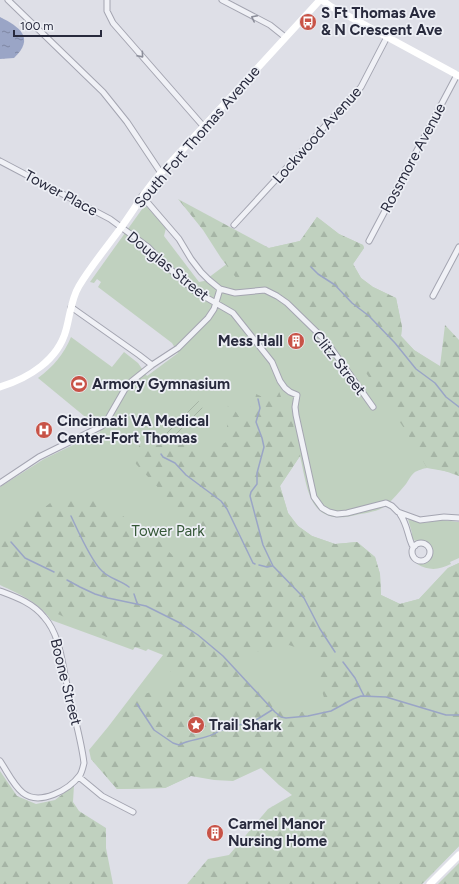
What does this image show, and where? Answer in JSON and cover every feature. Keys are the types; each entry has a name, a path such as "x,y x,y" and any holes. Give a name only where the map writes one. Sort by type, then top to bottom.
{"main road":[{"name":"South Fort Thomas Avenue","path":"0,386 18,381 29,375 61,346 71,307 78,288 142,196 161,173 321,0 458,75"},
{"path":"430,884 459,855"}],"street":[{"path":"8,0 103,92 127,122 161,173"},
{"path":"107,0 107,11 113,23 204,127"},
{"path":"222,0 270,25 286,37"},
{"name":"Lockwood Avenue","path":"234,224 361,87 387,37"},
{"name":"Rossmore Avenue","path":"369,242 458,75"},
{"name":"Tower Place","path":"0,161 99,213 121,228"},
{"path":"0,483 39,457 102,426 127,387 152,365 178,348 213,312 220,289 201,272 179,239 142,196"},
{"name":"Douglas Street","path":"121,228 148,247 163,264 195,291 233,313 272,362 280,381 285,388 297,395 295,407 296,415 310,484 314,497 322,508 337,514 347,513 386,502 398,512"},
{"path":"433,296 459,247"},
{"name":"Clitz Street","path":"220,289 235,293 265,290 287,303 326,341 373,407"},
{"path":"71,307 152,365"},
{"path":"398,512 420,520 444,517 459,518"},
{"path":"398,512 406,524 412,545 415,546"},
{"name":"Boone Street","path":"0,591 17,597 35,607 45,617 55,636 61,656 83,756 84,764 78,777"},
{"path":"0,760 17,787 24,793 36,798 42,799 53,795 66,788 78,777 102,796 133,812"}],"green space":[{"path":"178,199 269,248 300,241 317,217 339,234 363,245 364,248 353,264 361,278 373,287 396,298 402,327 401,336 414,350 440,366 445,325 459,340 459,476 450,472 427,468 406,431 342,338 279,286 261,277 237,279 203,230"},
{"name":"Tower Park","path":"145,205 166,228 164,236 199,282 204,281 232,260 269,248 300,241 317,217 339,234 363,245 364,248 353,264 361,278 373,287 396,298 402,327 401,336 414,350 440,367 459,476 434,468 422,469 415,472 396,496 379,510 340,517 329,516 320,511 313,503 300,456 280,486 288,513 298,526 312,536 335,544 357,542 375,557 380,574 381,595 400,604 419,599 448,568 459,563 459,846 422,884 311,781 233,756 165,788 117,789 91,759 89,750 163,655 148,649 146,651 135,647 133,650 51,620 35,603 0,585 0,487 44,459 100,432 95,425 38,378 58,360 71,337 112,367 124,352 138,363 147,376 178,353 172,343 98,287 101,282 97,279 94,283 90,282"},
{"path":"276,383 284,405 292,420 300,456 280,486 288,513 298,526 312,536 335,544 357,542 375,557 380,574 381,595 400,604 419,599 448,568 459,563 459,846 422,884 187,884 208,859 229,855 268,809 292,795 261,768 233,781 214,780 191,776 165,788 117,789 91,759 117,735 122,715 140,695 170,687 175,675 165,667 164,648 128,647 45,608 5,578 0,570 0,534 21,519 48,505 56,497 98,498 156,538 176,559 199,537 189,526 191,523 136,464 134,459 142,439 151,433 167,433 181,439 197,455 231,440 227,428 228,405 236,412 241,420 254,402 256,394 267,399","holes":["289,645 311,653 321,668 321,687 327,706 297,713 287,714 281,710 249,682 237,662 252,652 272,650"]},
{"path":"194,398 201,403 203,410 182,440 167,433 165,429 174,424"},
{"path":"408,519 423,523 442,520 459,522 459,558 442,568 430,569 417,564 421,564 429,560 432,557 433,550 426,542 412,539"},
{"path":"0,771 17,796 36,804 55,800 74,785 73,802 79,811 106,828 106,848 113,884 0,884"},
{"path":"459,863 459,884 438,884"}],"water":[{"path":"0,17 19,29 24,39 20,51 14,58 0,59"}],"waterway":[{"path":"311,267 318,274 335,285 352,303 369,316 395,343 416,369 435,383 446,397 459,407"},
{"path":"258,399 260,408 256,422 264,447 257,473 257,484 250,496 263,545 273,566 304,598 320,629 335,652"},
{"path":"161,454 163,457 175,463 186,475 221,501 227,509 253,563 255,564"},
{"path":"71,516 85,545 102,571 108,576 129,587"},
{"path":"11,542 25,558 54,572"},
{"path":"259,565 267,567 272,566"},
{"path":"67,580 95,594 146,606 180,623 198,635 223,656 281,717 308,716 331,711 361,696 386,697 446,715 459,715"},
{"path":"134,594 137,603"},
{"path":"343,662 355,678 364,696"},
{"path":"137,704 154,730 173,743 179,745 256,720 272,710"}],"place":[{"name":"S Ft Thomas Ave & N Crescent Ave","path":"308,22"},
{"name":"Mess Hall","path":"296,341"},
{"name":"Armory Gymnasium","path":"79,384"},
{"name":"Cincinnati VA Medical Center-Fort Thomas","path":"44,430"},
{"name":"Trail Shark","path":"196,725"},
{"name":"Carmel Manor Nursing Home","path":"215,833"}]}
